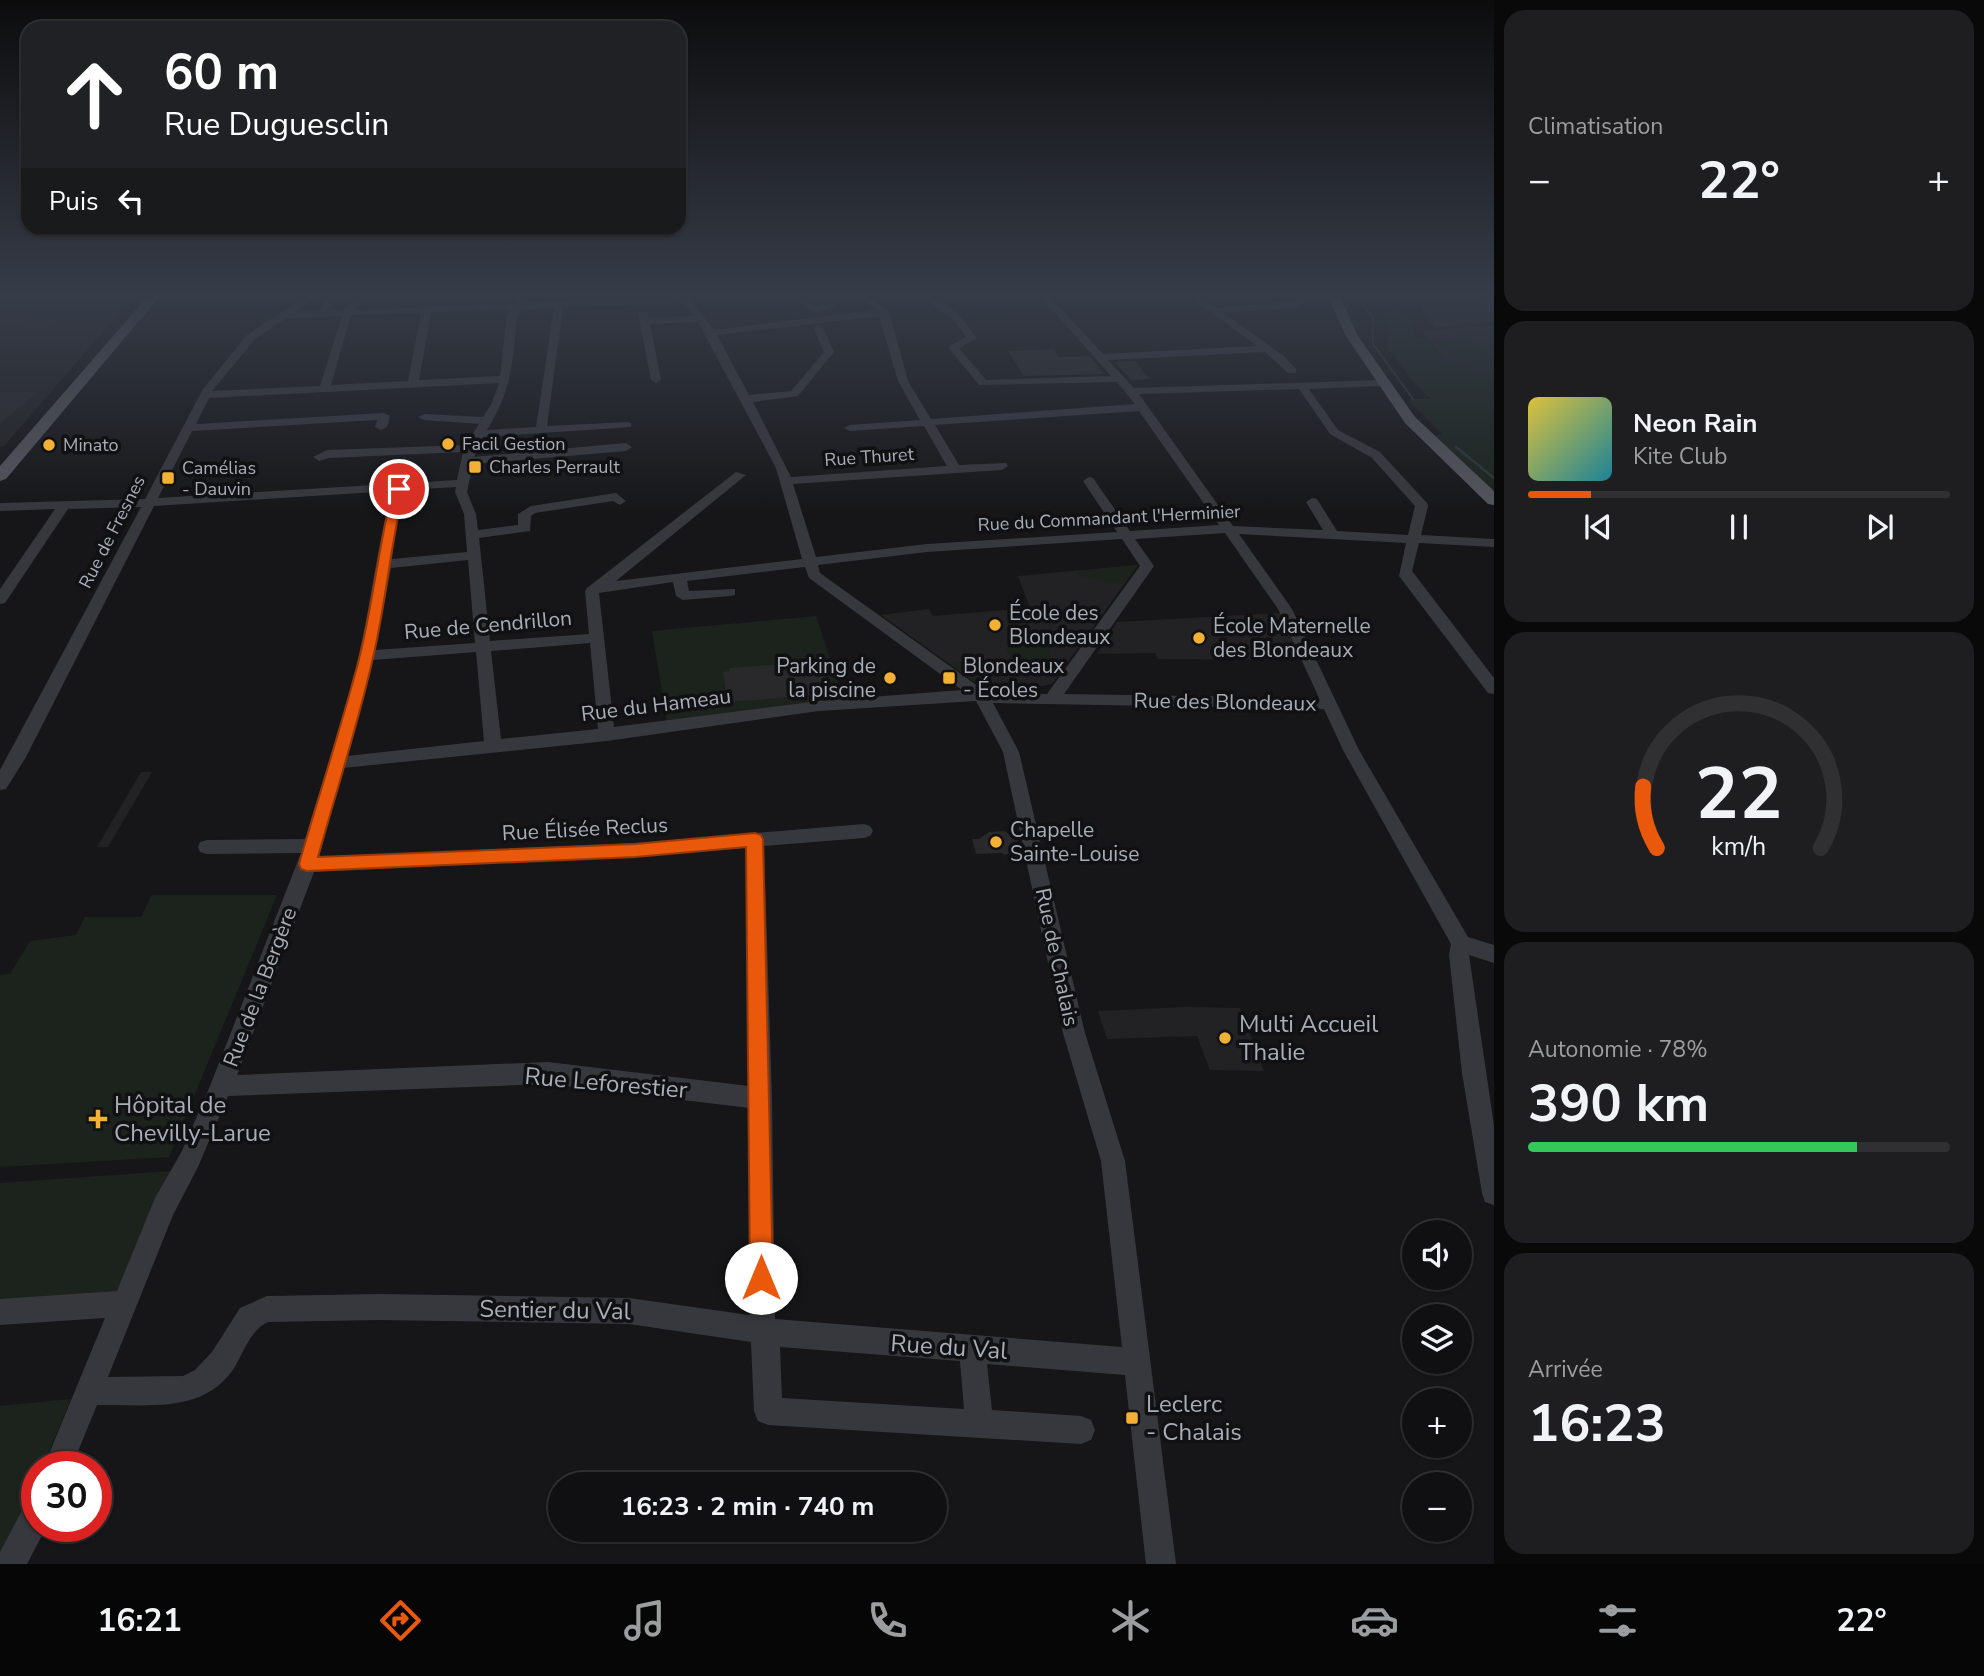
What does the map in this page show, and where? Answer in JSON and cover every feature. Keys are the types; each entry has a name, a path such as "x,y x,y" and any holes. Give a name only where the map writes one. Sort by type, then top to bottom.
{"main road":[{"path":"1,459 84,369"},
{"path":"0,476 87,369"},
{"path":"1374,369 1413,423 1494,500"}],"street":[{"name":"Rue de Fresnes","path":"0,784 17,757 187,428 205,395 226,369"},
{"path":"325,388 331,369"},
{"path":"412,383 415,369"},
{"path":"493,746 473,535 470,514 461,492 470,448 498,403 506,369"},
{"path":"541,430 551,369"},
{"path":"654,369 656,380"},
{"name":"Rue de Chalais","path":"731,369 786,481 818,580 981,696 1011,752 1071,1021 1113,1161 1161,1564"},
{"path":"747,399 794,394 815,369"},
{"name":"Rue Thuret","path":"900,369 903,381 954,468"},
{"path":"971,369 983,383 1120,379"},
{"path":"1111,369 1143,407 1284,609 1329,704"},
{"path":"205,395 505,379"},
{"path":"1131,391 1383,383"},
{"path":"1302,386 1334,432 1376,455 1420,504 1422,508 1405,571 1406,576 1494,689"},
{"path":"850,428 1143,407"},
{"path":"187,428 384,416 381,427"},
{"path":"424,417 486,421"},
{"path":"477,434 627,425"},
{"path":"468,461 626,447"},
{"path":"319,457 327,454 470,448"},
{"name":"Rue Thuret","path":"786,481 1002,466"},
{"path":"599,587 740,475"},
{"path":"1052,699 1147,566 1089,481"},
{"path":"0,507 149,502 462,483"},
{"name":"Rue de la Bergère","path":"65,1451 164,1207 190,1159 221,1086 310,855 366,656 385,564 388,530 400,486"},
{"path":"473,535 525,528 524,514 531,510 616,497 620,501"},
{"path":"1312,502 1332,534"},
{"path":"0,600 65,504"},
{"name":"Rue du Commandant l'Herminier","path":"810,561 927,548 1230,530 1494,543"},
{"path":"385,564 474,555"},
{"path":"599,587 810,561"},
{"path":"679,577 683,596 730,592"},
{"name":"Rue de Cendrillon","path":"366,656 597,638 592,591 599,587"},
{"path":"597,638 607,735"},
{"name":"Rue des Blondeaux","path":"981,696 1329,704 1358,761 1461,943"},
{"name":"Rue du Hameau","path":"336,763 607,735 819,706 981,696"},
{"name":"Rue Élisée Reclus","path":"207,848 310,855 635,850 864,831"},
{"path":"755,839 761,1098 762,1329 766,1347 768,1410 1081,1430"},
{"path":"1494,954 1461,943 1459,955 1473,1073 1494,1193"},
{"name":"Rue Leforestier","path":"221,1086 548,1073 761,1098"},
{"path":"0,1312 126,1303"},
{"name":"Sentier du Val","path":"91,1391 184,1390 205,1380 222,1362 249,1317 267,1309 379,1307 629,1311 762,1329"},
{"name":"Rue du Val","path":"762,1329 785,1334 1136,1362"},
{"path":"972,1348 979,1423"},
{"path":"10,1564 21,1540"}],"shaded area":[{"path":"0,369 71,369 4,446 0,447"},
{"path":"1403,369 1472,369 1494,383 1494,492 1433,435 1442,434 1409,399 1431,399"},
{"path":"1472,369 1494,369 1494,383"},
{"path":"1474,369 1494,369 1494,381"},
{"name":"École des Blondeaux","path":"1138,565 1052,684 1042,686 983,688 881,615 929,609 933,616 1030,608 1018,576"},
{"path":"1138,565 1124,584 1078,576 1079,571"},
{"name":"École Maternelle des Blondeaux","path":"1280,613 1301,660 1158,659 1155,653 1097,654 1117,622"},
{"path":"816,616 843,698 667,722 652,631"},
{"path":"1007,647 1052,649 1043,661 1030,664 1017,660 1006,650"},
{"path":"969,660 984,664 994,688 983,688 950,665"},
{"path":"141,772 152,772 108,847 97,847"},
{"name":"Hôpital de Chevilly-Larue","path":"152,895 277,895 169,1157 0,1167 0,975 10,974 30,941 76,935 85,917 141,917"},
{"name":"Multi Accueil Thalie","path":"1187,1007 1240,1008 1264,1071 1210,1070 1197,1036 1107,1039 1098,1011"},
{"path":"172,1171 123,1287 114,1292 0,1304 0,1183"},
{"path":"71,1399 49,1451 21,1451 21,1519 2,1564 0,1564 0,1406"}],"building":[{"path":"1020,369 1101,369 1105,374 1024,376"},
{"path":"1121,369 1141,369 1149,379 1132,380"},
{"path":"0,392 38,392 0,423"},
{"path":"814,662 815,665 823,665 830,694 727,702 723,672 729,671 729,668"},
{"name":"Chapelle Sainte-Louise","path":"1004,831 1019,840 1011,852 1005,855 976,854 972,839 979,839 989,832"}],"waterway":[{"path":"1391,369 1413,399"},
{"path":"1456,447 1494,478"}],"place":[{"name":"Facil Gestion","path":"448,444"},
{"name":"Minato","path":"49,445"},
{"name":"Charles Perrault","path":"475,467"},
{"name":"Camélias - Dauvin","path":"168,478"},
{"name":"École des Blondeaux","path":"995,625"},
{"name":"École Maternelle des Blondeaux","path":"1199,638"},
{"name":"Parking de la piscine","path":"890,678"},
{"name":"Blondeaux - Écoles","path":"949,678"},
{"name":"Chapelle Sainte-Louise","path":"996,842"},
{"name":"Multi Accueil Thalie","path":"1225,1038"},
{"name":"Hôpital de Chevilly-Larue","path":"98,1119"},
{"name":"Leclerc - Chalais","path":"1132,1418"}],"route":[{"path":"399,489 388,530 384,569 365,662 307,864 635,850 755,839 761,1098 761,1278"}]}
